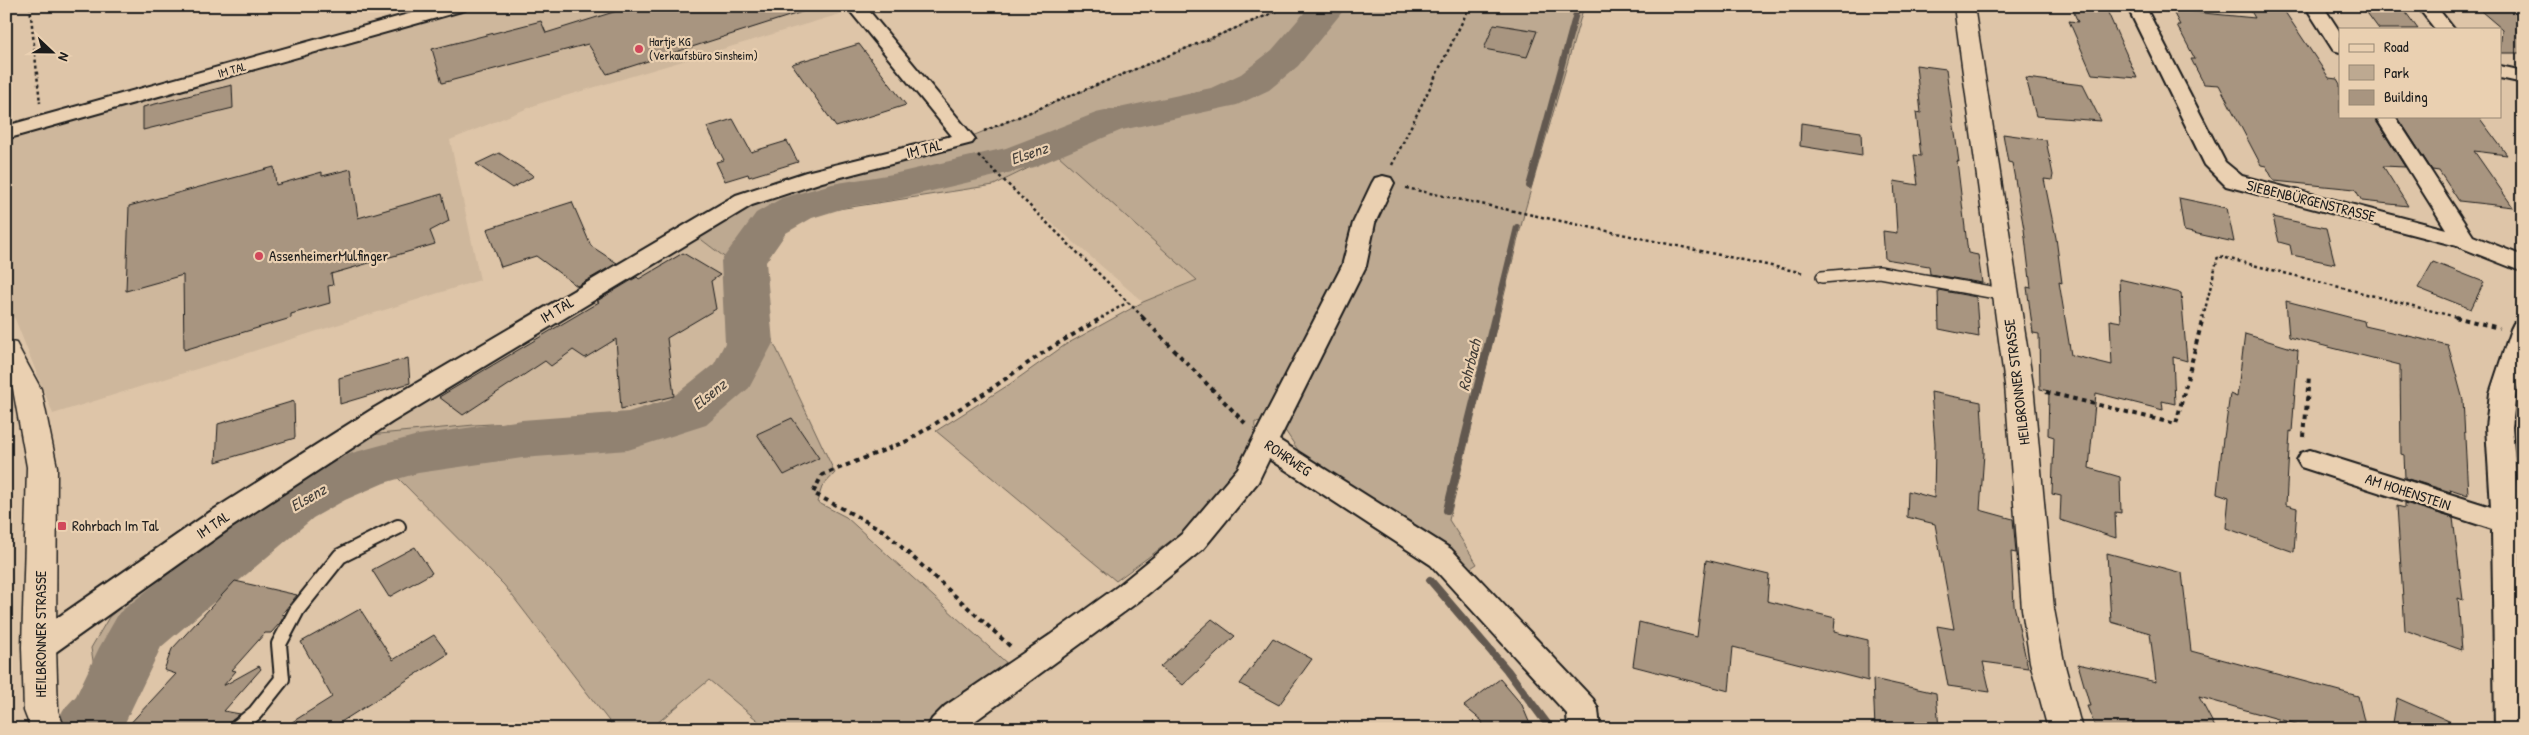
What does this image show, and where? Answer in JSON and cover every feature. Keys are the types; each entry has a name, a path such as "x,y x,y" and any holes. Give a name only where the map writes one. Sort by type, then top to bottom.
{"main road":[{"name":"HEILBRONNER STRASSE","path":"1964,6 2007,294 2023,418 2038,609 2047,662 2065,729"},
{"name":"HEILBRONNER STRASSE","path":"6,350 27,389 42,467 38,648 44,720"}],"street":[{"name":"IM TAL","path":"6,133 458,6"},
{"name":"IM TAL","path":"38,648 220,520 382,415 744,200 814,176 969,145 856,6"},
{"name":"SIEBENBÜRGENSTRASSE","path":"2136,6 2216,165 2234,182 2465,241 2523,265"},
{"path":"2314,6 2337,38"},
{"path":"2426,6 2443,28"},
{"path":"2502,73 2523,78"},
{"path":"2386,118 2465,241"},
{"path":"943,729 956,716 1031,665 1128,594 1193,540 1248,475 1354,266 1364,224 1383,183"},
{"path":"2511,729 2506,523 2499,427 2503,393 2522,331"},
{"name":"ROHRWEG","path":"1264,443 1441,557 1582,710 1584,729"},
{"name":"AM HOHENSTEIN","path":"2306,452 2506,523"}],"lane":[{"path":"1822,277 1879,272 2007,294"},
{"path":"235,729 255,713 282,679 278,644 297,610 340,556 398,527"}],"path":[{"path":"30,6 42,124"},
{"path":"969,145 1274,12 1283,6"},
{"path":"1470,6 1383,183 1822,277"},
{"name":"ROHRWEG","path":"969,145 1128,302 1264,443"},
{"path":"2077,400 2176,424 2218,256 2522,331"},
{"path":"1031,665 884,531 813,493 822,475 907,441 985,393 1047,350 1128,302"},
{"path":"2306,452 2309,376"}],"shaded area":[{"path":"478,6 843,6 847,12 538,104 450,140 480,280 53,414 15,319 6,309 6,141"},
{"path":"1058,154 1197,280 1143,302 1003,181"},
{"path":"690,231 727,259 733,274 728,364 684,406 636,416 474,425 358,436"}],"green space":[{"path":"1283,6 1584,6 1525,210 1449,520 1477,564 1466,571 1308,465 1282,426 1255,422 1254,447 1184,531 1116,581 936,431 1010,384 1065,345 1143,302 1197,280 1057,154 994,185 786,217 759,245 769,333 835,473 822,487 817,502 846,517 1011,667 929,729 768,729 709,680 650,729 615,729 504,585 393,473 315,502 243,552 133,643 97,686 91,648 109,617 168,569 358,436 474,425 636,416 684,406 728,364 733,274 727,259 690,231 744,200 965,139 1275,12"}],"building":[{"name":"Hartje KG (Verkaufsbüro Sinsheim)","path":"633,6 804,6 805,11 607,74 588,44 442,83 432,49 541,21 546,33"},
{"path":"2071,6 2105,6 2137,78 2092,74 2069,21 2078,22"},
{"path":"2248,6 2281,6 2329,78 2337,79 2339,82 2339,118 2374,118 2405,167 2383,166 2408,206 2362,201 2355,189 2274,181 2266,166 2261,165 2219,85 2204,84 2191,59 2195,59 2177,25 2180,25 2172,10 2255,18"},
{"path":"2362,6 2401,6 2417,28 2378,28"},
{"path":"2475,6 2511,6 2523,16 2523,53 2502,53 2501,28"},
{"path":"1494,24 1537,31 1527,57 1484,49"},
{"path":"859,44 906,105 836,127 792,64"},
{"path":"1916,65 1946,69 1959,162 1957,161 1968,253 1978,255 1982,283 1930,274 1929,266 1885,259 1883,231 1897,233 1894,181 1918,185 1914,155 1921,156 1916,112 1921,113"},
{"path":"2026,78 2083,85 2101,121 2036,116"},
{"path":"232,85 233,108 143,130 143,107"},
{"path":"2398,118 2479,118 2507,155 2474,151 2513,207 2459,201 2439,171 2432,170"},
{"path":"733,119 751,152 787,141 798,162 749,177 748,174 725,181 716,162 724,160 707,127"},
{"path":"1801,123 1861,132 1862,156 1800,146"},
{"path":"2003,134 2046,140 2053,175 2052,180 2044,179 2056,238 2062,283 2059,282 2071,355 2112,365 2110,320 2121,322 2119,279 2181,293 2187,361 2173,357 2175,404 2162,401 2163,410 2096,393 2089,468 2120,477 2121,513 2115,512 2116,538 2060,520 2061,496 2052,494 2054,437 2048,435 2049,391 2040,389 2039,334 2033,333 2027,287 2031,288 2024,229 2012,163 2008,162"},
{"path":"499,153 534,176 512,188 476,164"},
{"name":"AssenheimerMulfinger","path":"274,167 276,185 322,172 322,176 351,169 358,218 442,194 449,221 430,231 435,244 331,274 333,285 328,286 330,303 291,314 291,318 184,350 183,275 126,291 129,206"},
{"path":"2179,198 2227,208 2234,242 2184,231"},
{"path":"572,202 591,246 617,263 577,286 536,256 501,267 487,229"},
{"path":"2273,217 2326,228 2335,264 2292,255 2290,245 2279,242"},
{"path":"683,253 720,275 711,281 716,309 667,338 674,396 621,409 616,339 585,358 573,350 551,366 545,361 463,415 439,397 599,302 597,301 637,277 639,279"},
{"path":"2433,262 2484,282 2471,309 2418,288"},
{"path":"1938,290 1976,297 1979,337 1939,329"},
{"path":"2286,301 2364,321 2365,326 2448,345 2463,400 2468,495 2450,489 2451,492 2405,478 2404,455 2401,454 2400,365 2289,337"},
{"path":"2245,334 2298,350 2292,432 2290,431 2286,505 2297,508 2294,552 2226,528 2229,497 2217,493 2230,394 2237,397"},
{"path":"408,358 410,383 340,404 339,378"},
{"path":"1931,392 1981,402 1984,453 1980,510 2013,519 2016,553 2011,552 2014,605 2028,668 1983,662 1990,692 1948,686 1937,626 1954,629 1935,524 1907,517 1908,491 1934,498 1935,443"},
{"path":"294,401 295,438 216,462 218,424"},
{"path":"792,418 819,458 784,475 757,434"},
{"path":"2405,503 2453,518 2463,600 2458,598 2462,650 2405,630 2397,506 2405,508"},
{"path":"415,547 432,573 389,597 372,570"},
{"path":"2107,553 2182,573 2191,651 2358,696 2366,729 2314,729 2199,697 2216,729 2096,729 2087,706 2090,706 2078,664 2156,682 2150,633 2111,622"},
{"path":"1706,560 1769,575 1767,601 1835,618 1834,632 1868,640 1868,681 1733,647 1729,691 1633,666 1639,622 1697,637"},
{"path":"235,581 297,595 282,614 285,615 280,623 271,633 265,633 232,670 236,671 223,686 259,666 261,669 224,711 240,714 229,723 226,729 125,729 176,674 164,670 172,649"},
{"path":"360,609 393,660 434,635 448,654 330,729 281,729 332,697 301,642"},
{"path":"1212,619 1235,636 1183,685 1160,667"},
{"path":"1273,638 1312,659 1279,705 1240,684"},
{"path":"1500,679 1522,705 1532,729 1484,729 1482,721 1464,706"},
{"path":"1873,679 1936,693 1939,729 1875,729"},
{"path":"2397,698 2467,729 2392,729"}],"waterway":[{"name":"Elsenz","path":"85,729 98,715 120,666 140,630 294,503 326,486 370,467 418,454 522,439 628,431 688,412 732,376 749,343 743,261 771,223 797,208 847,193 893,187 1019,158 1110,121 1223,97 1255,82 1285,58 1329,6"},
{"name":"Rohrbach","path":"1529,186 1578,6"},
{"name":"Rohrbach","path":"1495,318 1517,227"},
{"name":"Rohrbach","path":"1447,510 1495,317"},
{"name":"Rohrbach","path":"1430,580 1507,670 1551,729"}],"place":[{"name":"Hartje KG (Verkaufsbüro Sinsheim)","path":"639,49"},
{"name":"AssenheimerMulfinger","path":"259,256"},
{"name":"Rohrbach Im Tal","path":"62,526"}]}
